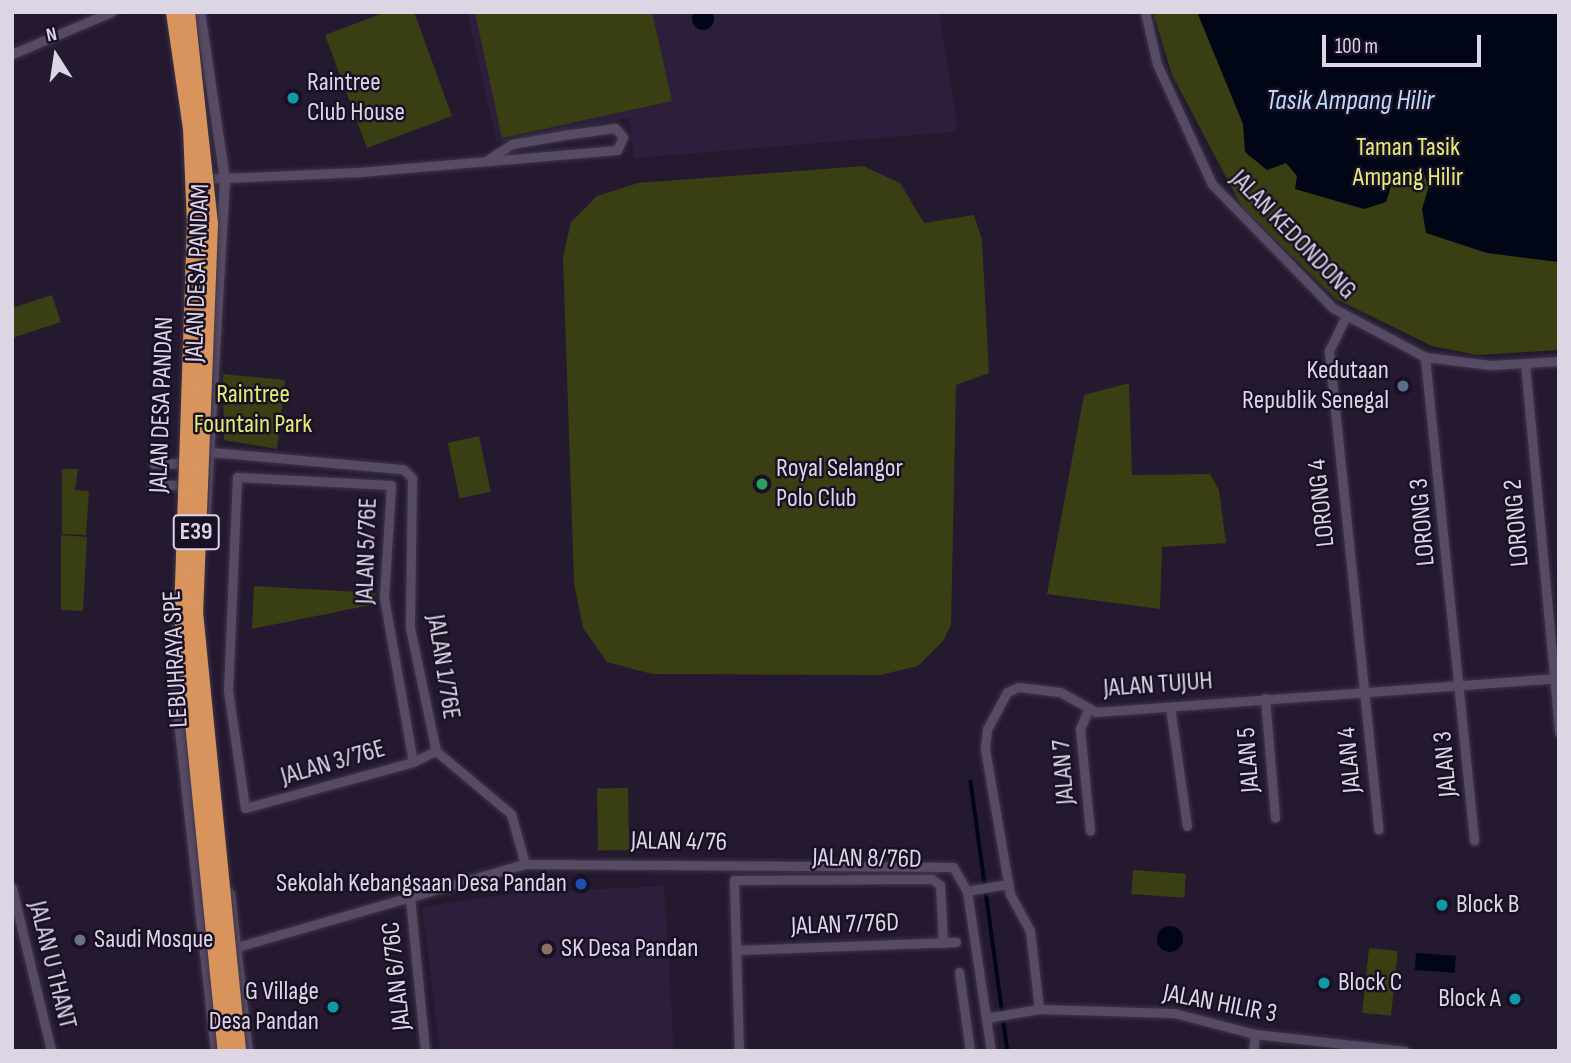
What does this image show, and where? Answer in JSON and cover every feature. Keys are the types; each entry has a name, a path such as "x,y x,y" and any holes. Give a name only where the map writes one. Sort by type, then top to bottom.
{"highway":[{"name":"LEBUHRAYA SPE","path":"172,12 191,128 195,224 182,613 226,1051"},
{"name":"LEBUHRAYA SPE","path":"187,12 210,224 195,612 237,1051"}],"street":[{"path":"12,54 111,12"},
{"name":"JALAN DESA PANDAN","path":"172,12 189,179 176,695 216,1051"},
{"name":"JALAN DESA PANDAM","path":"200,12 225,179 211,452"},
{"name":"JALAN KEDONDONG","path":"1145,12 1157,64 1212,184 1345,318 1425,357 1525,363 1559,361"},
{"path":"189,179 225,179 487,160 617,150 623,137 615,128 512,144 487,160"},
{"name":"LORONG 4","path":"1345,318 1329,351 1364,688"},
{"name":"LORONG 3","path":"1425,357 1460,682"},
{"name":"LORONG 2","path":"1525,363 1559,732"},
{"name":"JALAN DESA PANDAN","path":"211,452 202,587 199,717 219,951 237,1051"},
{"name":"JALAN 1/76E","path":"211,452 403,469 412,478 410,628 436,751 511,814 526,864"},
{"path":"154,464 183,463"},
{"name":"JALAN 5/76E","path":"242,804 228,690 236,479 390,484 384,597 390,657 413,762"},
{"path":"152,484 182,485"},
{"name":"JALAN DESA PANDAN","path":"202,587 206,693 248,1051"},
{"name":"JALAN TUJUH","path":"1039,1009 1030,931 1008,884 987,729 1007,692 1018,687 1060,692 1088,710 1170,707 1364,688 1556,678"},
{"name":"JALAN 3","path":"1460,682 1474,841"},
{"name":"JALAN 4","path":"1364,688 1378,829"},
{"name":"JALAN 5","path":"1265,698 1275,818"},
{"path":"1170,707 1187,826"},
{"name":"JALAN 7","path":"1088,710 1080,729 1090,831"},
{"name":"JALAN 3/76E","path":"242,804 251,809 413,762 436,751"},
{"name":"JALAN 4/76","path":"219,951 526,864 935,866 960,871 967,891"},
{"name":"JALAN 8/76D","path":"736,950 734,880 932,879 940,885 943,943"},
{"path":"991,1051 967,891 1008,884"},
{"name":"JALAN U THANT","path":"12,888 51,1051"},
{"path":"198,894 219,951 213,1023"},
{"name":"JALAN 6/76C","path":"410,898 425,1051"},
{"name":"JALAN 7/76D","path":"736,950 956,942"},
{"path":"736,950 739,1051"},
{"path":"959,972 970,1051"},
{"name":"JALAN HILIR 3","path":"986,1018 1039,1009 1174,1013 1255,1034 1405,1051"},
{"path":"1253,1051 1255,1034"}],"shaded area":[{"path":"467,12 939,12 957,124 953,132 634,158 629,118 497,143"},
{"name":"SK Desa Pandan","path":"664,886 674,1051 440,1051 422,907 517,893"}],"green space":[{"path":"386,12 414,12 452,116 367,148 325,35"},
{"path":"475,12 652,12 672,101 502,138"},
{"name":"Tasik Ampang Hilir","path":"1153,12 1559,12 1559,350 1477,355 1432,346 1336,299 1242,207 1172,75"},
{"name":"Royal Selangor Polo Club","path":"863,166 900,183 924,223 974,215 982,240 989,373 956,385 951,625 943,641 918,666 880,675 652,674 607,662 583,628 574,583 563,257 571,222 597,196 638,183"},
{"path":"52,295 61,322 12,338 12,308"},
{"name":"Raintree Fountain Park","path":"223,374 285,380 277,449 224,440"},
{"path":"1129,383 1132,475 1210,474 1219,490 1226,543 1162,547 1160,609 1047,594 1084,395"},
{"path":"479,436 491,492 460,498 448,443"},
{"path":"62,469 78,469 75,490 89,491 86,535 62,534"},
{"path":"61,535 87,537 83,611 61,610"},
{"path":"254,586 375,593 376,604 252,629"},
{"path":"628,788 629,850 598,851 597,789"},
{"path":"1133,870 1186,874 1184,898 1131,894"},
{"path":"1369,948 1398,951 1391,1016 1362,1013"}],"water":[{"path":"703,8 713,15 714,19 707,29 703,30 693,23 692,19 699,9"},
{"name":"Tasik Ampang Hilir","path":"1197,12 1559,12 1559,262 1487,253 1426,233 1422,209 1429,186 1423,172 1410,169 1393,180 1386,202 1364,209 1295,189 1297,176 1286,163 1267,170 1245,152 1243,124"},
{"path":"1170,926 1179,930 1183,939 1179,948 1170,952 1161,948 1157,939 1161,930"},
{"path":"1416,953 1456,956 1455,973 1415,970"}],"waterway":[{"path":"971,782 1008,1051"}],"place":[{"name":"Raintree Club House","path":"293,98"},
{"name":"Kedutaan Republik Senegal","path":"1403,386"},
{"name":"Royal Selangor Polo Club","path":"762,484"},
{"name":"Sekolah Kebangsaan Desa Pandan","path":"581,884"},
{"name":"Block B","path":"1442,905"},
{"name":"Saudi Mosque","path":"80,940"},
{"name":"SK Desa Pandan","path":"547,949"},
{"name":"Block C","path":"1324,983"},
{"name":"Block A","path":"1515,999"},
{"name":"G Village Desa Pandan","path":"333,1007"}],"park label":[{"name":"Taman Tasik Ampang Hilir","path":"1408,163"}]}
